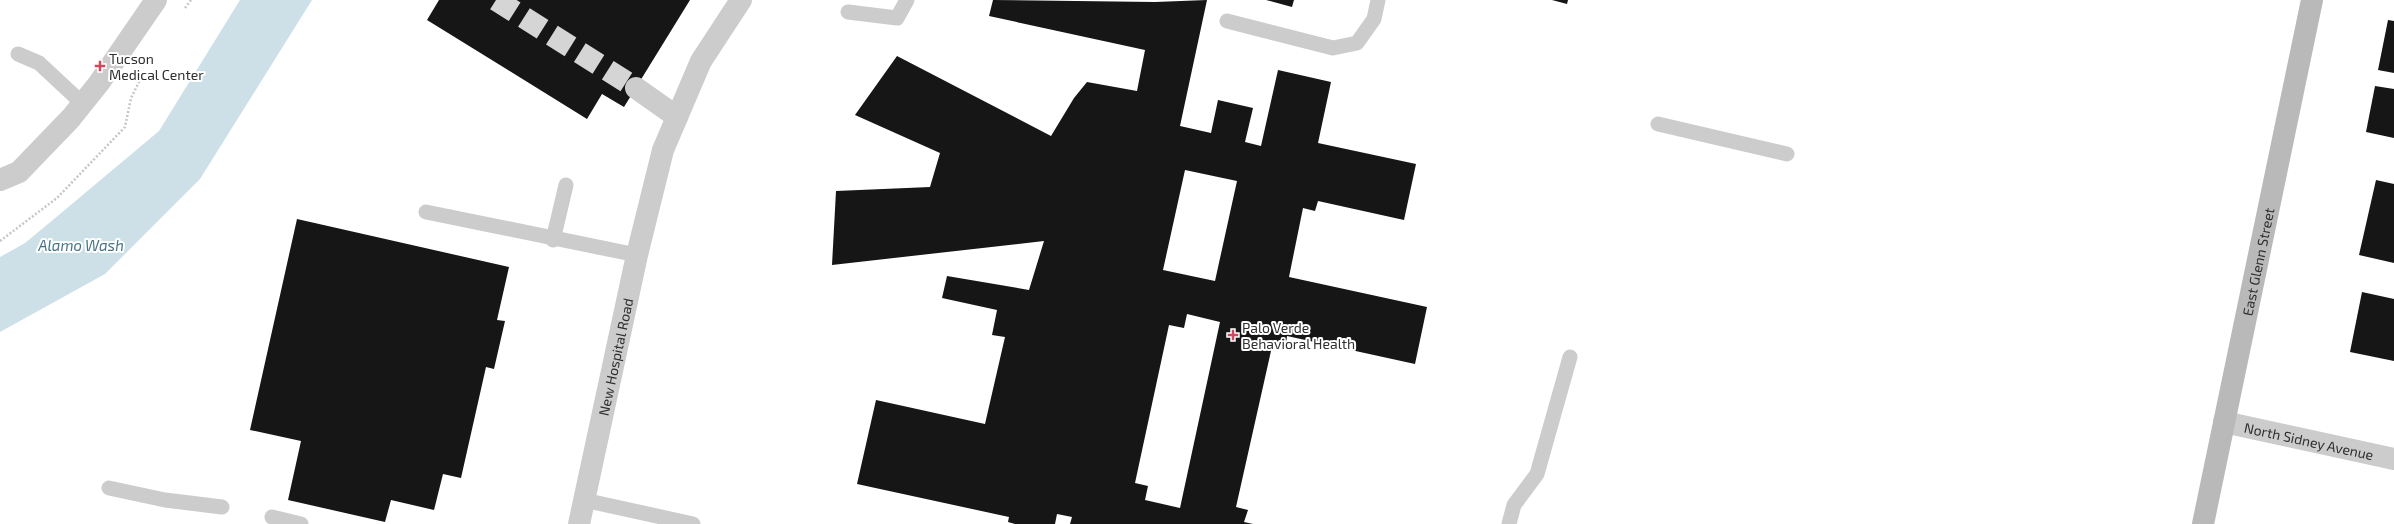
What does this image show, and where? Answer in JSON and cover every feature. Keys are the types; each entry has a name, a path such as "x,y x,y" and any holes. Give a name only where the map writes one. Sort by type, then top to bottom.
{"street":[{"path":"0,180 19,172 83,104 156,0"},
{"name":"New Hospital Road","path":"579,524 637,256 663,150 701,61 741,0"},
{"name":"East Glenn Street","path":"2203,524 2312,0"},
{"path":"636,88 677,117"},
{"name":"North Sidney Avenue","path":"2224,422 2394,459"}],"lane":[{"path":"848,12 896,18 908,0"},
{"path":"1227,22 1333,48 1357,43 1374,19 1378,0"},
{"path":"18,54 39,63 83,104"},
{"path":"1658,124 1787,154"},
{"path":"553,240 566,185"},
{"path":"426,212 553,240 637,256"},
{"path":"1509,524 1514,505 1537,474 1570,357"},
{"path":"109,488 165,500 222,507"},
{"path":"584,500 693,524"},
{"path":"272,517 301,524"}],"path":[{"path":"183,12 191,0"},
{"path":"0,241 57,198 125,127 131,98 144,70"}],"water":[{"name":"Alamo Wash","path":"240,0 312,0 200,179 105,274 0,332 0,257 25,243 159,131"}],"building":[{"path":"439,0 690,0 624,107 602,94 587,119 427,20"},
{"path":"993,0 1155,2 1207,0 1180,126 1211,133 1218,100 1253,108 1245,142 1261,146 1278,70 1331,82 1318,143 1416,164 1404,220 1318,201 1315,211 1303,208 1289,277 1427,307 1415,364 1287,336 1286,345 1273,342 1236,507 1248,510 1244,522 1253,524 1070,524 1072,517 1057,514 1055,524 1015,524 1008,522 1009,517 857,484 876,400 985,424 1005,337 992,335 997,310 942,298 947,276 1029,290 1044,241 832,265 836,191 930,187 940,153 855,115 897,56 1051,136 1074,98 1087,82 1137,91 1145,50 989,16","holes":["1185,170 1237,181 1215,281 1163,270","1187,314 1220,322 1180,508 1145,500 1148,486 1135,483 1169,325 1184,328"]},
{"path":"1266,0 1294,0 1292,7"},
{"path":"1552,0 1568,0 1567,4"},
{"path":"2388,20 2394,21 2394,73 2378,70"},
{"path":"2375,86 2394,89 2394,138 2366,132"},
{"path":"2376,180 2394,184 2394,263 2359,255"},
{"path":"297,219 509,267 497,320 505,321 494,369 486,367 461,478 443,474 434,510 391,500 385,522 288,500 301,441 250,430"},
{"path":"2362,292 2394,299 2394,361 2350,352"}],"tunnel":[{"path":"496,0 636,88"}],"place":[{"name":"Tucson Medical Center","path":"100,66"},
{"name":"Palo Verde Behavioral Health","path":"1233,335"}]}
